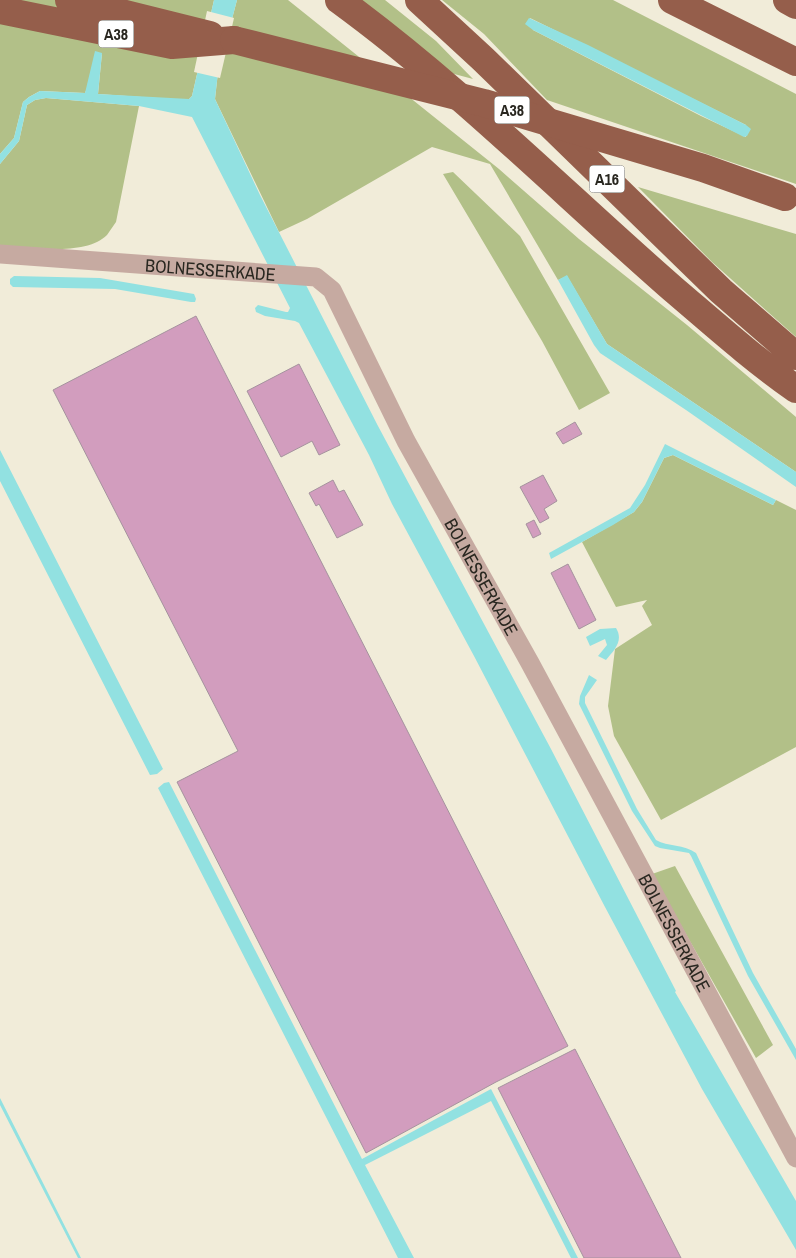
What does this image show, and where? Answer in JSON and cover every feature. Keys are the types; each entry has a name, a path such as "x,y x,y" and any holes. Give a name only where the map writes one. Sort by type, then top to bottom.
{"highway":[{"path":"69,0 234,40"},
{"name":"A38","path":"339,0 419,62 704,316 796,389"},
{"name":"A16","path":"419,0 483,59 722,291 796,356"},
{"path":"672,0 796,62"},
{"path":"787,0 796,5"},
{"name":"A38","path":"0,10 172,45 234,40 484,102 694,165 790,200"}],"street":[{"name":"BOLNESSERKADE","path":"0,254 316,277 332,290 406,441 530,664 796,1158"}],"green space":[{"path":"0,0 214,0 192,96 186,100 98,94 102,53 85,93 40,91 23,102 14,138 0,154"},
{"path":"237,0 288,0 499,169 579,239 687,325 796,417 796,472 607,344 567,276 558,280 490,164 432,147 307,219 279,232 215,99 218,72"},
{"path":"359,0 385,0 436,41 473,79 443,71"},
{"path":"442,0 613,0 796,94 796,184 547,100 484,34","holes":["530,18 746,125 746,137 533,30"]},
{"path":"46,98 139,106 116,222 107,235 97,242 85,246 41,249 0,246 0,164 19,141 27,105 35,100"},
{"path":"453,172 520,236 610,393 579,410 542,341 443,174"},
{"path":"638,187 796,234 796,337 712,262"},
{"path":"673,455 773,505 776,500 796,510 796,747 661,820 614,736 608,706 615,649 652,625 642,606 647,600 616,607 582,542 634,512 642,502 664,458"},
{"path":"675,866 773,1045 756,1058 652,874"}],"water":[{"path":"214,0 237,0 218,72 215,99 260,195 378,426 551,749 675,992 796,1201 796,1250 702,1089 392,504 369,455 299,323 265,316 256,312 255,308 258,305 286,312 290,308 192,117 139,106 46,98 35,100 27,105 19,141 0,164 0,154 14,138 23,102 40,91 85,93 95,51 102,53 98,94 189,99 192,96"},
{"path":"529,18 588,45 751,129 747,136 744,137 533,30 525,24"},
{"path":"567,275 607,344 796,472 796,487 600,353 558,280"},
{"path":"14,276 100,278 194,294 196,299 195,302 191,302 115,289 13,287 10,284 10,279"},
{"path":"665,444 776,500 773,505 673,455 664,458 642,502 634,512 551,559 549,553 630,508 645,485"},
{"path":"0,450 163,769 157,774 150,775 0,481"},
{"path":"616,628 619,637 618,641 615,649 606,660 598,656 607,645 605,639 590,646 586,637 600,629"},
{"path":"589,675 597,680 585,697 585,703 637,809 656,840 686,848 696,853 753,973 796,1049 796,1060 748,976 691,856 689,853 655,846 632,811 579,704 580,696"},
{"path":"169,782 362,1159 491,1089 578,1258 571,1258 491,1101 365,1165 414,1258 398,1258 158,788 164,783"},
{"path":"0,1098 81,1258 78,1258 0,1105"}],"pier":[{"path":"207,11 234,18 220,78 194,72"}],"building":[{"path":"196,316 568,1046 496,1082 366,1153 177,782 238,751 53,390"},
{"path":"299,364 340,445 319,455 312,441 281,457 247,391"},
{"path":"575,422 582,434 563,444 556,433"},
{"path":"543,475 557,501 544,509 549,518 540,523 520,487"},
{"path":"333,480 339,492 344,490 363,525 337,538 319,504 316,506 309,493"},
{"path":"534,520 541,534 533,538 526,524"},
{"path":"568,564 596,620 579,629 551,573"},
{"path":"575,1049 681,1258 584,1258 498,1088"}]}
